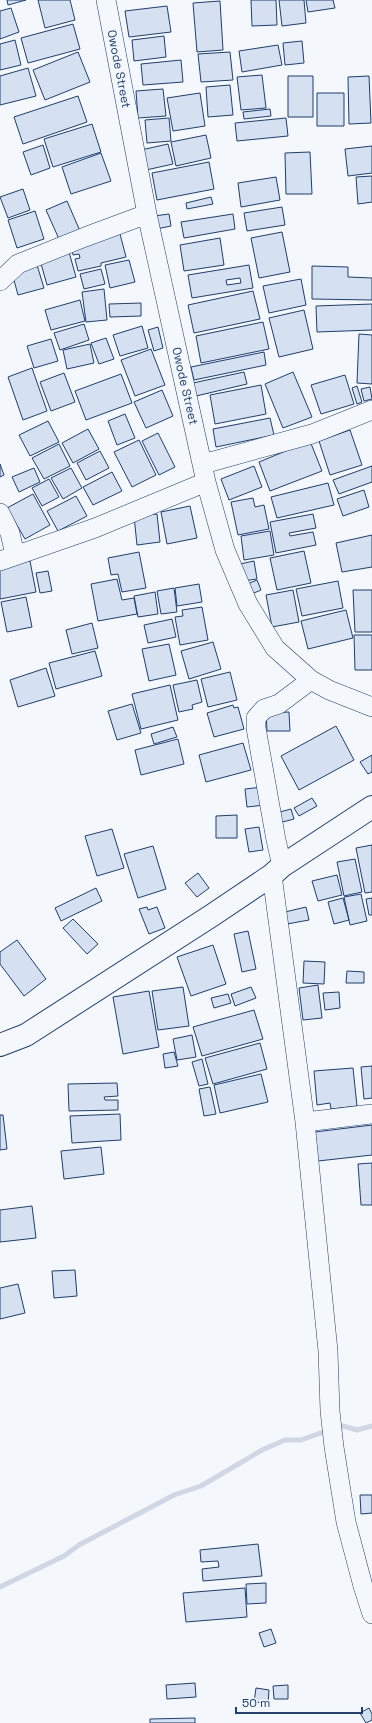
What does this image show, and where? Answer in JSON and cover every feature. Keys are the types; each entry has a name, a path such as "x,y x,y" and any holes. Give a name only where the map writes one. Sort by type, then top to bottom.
{"main road":[{"path":"0,1046 26,1035 372,807"}],"street":[{"name":"Owode Street","path":"106,0 147,214 206,482 225,550 248,604 275,648 311,680 329,690 372,707"},
{"path":"0,281 18,264 147,214"},
{"path":"203,464 312,434 372,410"},
{"path":"0,513 10,533 8,558 95,528 206,482"},
{"path":"311,680 279,704 264,709 256,718 256,728 276,840 277,870 305,1122 328,1351 330,1411 334,1447 346,1522 372,1614"},
{"path":"305,1122 372,1114"}],"building":[{"path":"7,0 26,0 8,5"},
{"path":"38,0 70,0 75,20 45,28"},
{"path":"251,0 276,0 277,25 252,26"},
{"path":"279,0 304,0 306,23 282,26"},
{"path":"306,0 333,0 335,8 308,12"},
{"path":"220,1 223,50 197,52 193,3"},
{"path":"167,6 171,32 129,37 125,11"},
{"path":"11,8 19,32 0,39 0,11"},
{"path":"73,24 80,49 28,63 21,38"},
{"path":"164,36 166,57 134,61 132,40"},
{"path":"15,40 21,65 0,70 0,44"},
{"path":"302,41 304,63 285,65 283,43"},
{"path":"278,45 282,65 242,72 239,51"},
{"path":"78,52 90,82 45,100 33,70"},
{"path":"230,52 233,80 201,82 198,54"},
{"path":"181,60 183,82 143,85 141,64"},
{"path":"28,68 36,96 0,105 0,76"},
{"path":"262,75 266,108 241,110 237,77"},
{"path":"288,76 313,76 313,117 288,117"},
{"path":"369,76 371,123 349,124 348,77"},
{"path":"230,85 233,115 208,117 206,87"},
{"path":"163,89 166,116 138,118 136,91"},
{"path":"200,93 205,126 173,131 167,98"},
{"path":"317,93 344,93 344,126 317,126"},
{"path":"78,96 87,122 23,144 14,117"},
{"path":"270,109 271,116 244,119 243,112"},
{"path":"169,118 171,141 147,143 145,120"},
{"path":"286,118 288,136 237,141 235,123"},
{"path":"92,124 101,152 53,167 44,139"},
{"path":"206,135 211,158 176,166 171,142"},
{"path":"168,144 173,164 146,170 141,150"},
{"path":"43,145 50,168 31,175 23,152"},
{"path":"372,146 372,173 348,176 345,149"},
{"path":"310,152 312,194 286,194 285,153"},
{"path":"101,153 111,181 71,194 62,167"},
{"path":"209,162 214,189 157,200 152,173"},
{"path":"372,176 372,202 358,204 356,177"},
{"path":"276,177 280,200 241,207 238,183"},
{"path":"23,189 30,210 8,218 0,197"},
{"path":"211,197 213,204 187,209 186,203"},
{"path":"67,201 80,231 59,239 46,210"},
{"path":"282,207 285,225 247,231 244,213"},
{"path":"35,211 44,239 17,248 8,220"},
{"path":"169,214 171,226 156,229 154,216"},
{"path":"233,214 235,229 184,238 181,222"},
{"path":"282,232 290,272 259,278 251,238"},
{"path":"120,234 126,257 101,263 101,266 78,271 75,259 80,258 79,254 73,255 71,245"},
{"path":"220,238 224,265 184,271 180,245"},
{"path":"69,252 76,277 47,285 40,260"},
{"path":"129,260 135,282 110,288 105,265"},
{"path":"37,265 44,288 18,295 12,273"},
{"path":"249,265 253,288 192,298 188,275","holes":["240,278 241,283 227,285 226,280"]},
{"path":"312,266 348,267 348,277 372,278 372,300 312,299"},
{"path":"101,269 105,284 84,289 80,274"},
{"path":"301,279 306,305 269,313 263,286"},
{"path":"104,289 107,320 86,322 82,292"},
{"path":"253,291 260,319 194,333 188,305"},
{"path":"80,300 85,321 51,330 45,310"},
{"path":"141,303 141,316 110,317 109,304"},
{"path":"372,304 372,330 317,332 316,306"},
{"path":"304,310 313,349 279,357 269,318"},
{"path":"263,322 269,349 201,363 196,336"},
{"path":"84,324 89,340 60,350 54,333"},
{"path":"142,326 148,348 120,356 113,335"},
{"path":"158,327 163,348 154,351 148,330"},
{"path":"359,334 372,335 372,384 357,383"},
{"path":"106,338 114,359 99,364 91,343"},
{"path":"51,339 58,361 34,368 27,346"},
{"path":"90,344 94,363 67,369 63,350"},
{"path":"151,349 165,385 135,396 121,360"},
{"path":"264,352 266,365 194,380 191,367"},
{"path":"32,368 47,411 23,420 8,377"},
{"path":"244,372 247,384 196,396 193,383"},
{"path":"293,372 312,417 283,428 265,384"},
{"path":"64,373 75,402 51,411 40,382"},
{"path":"121,374 132,403 86,420 75,391"},
{"path":"345,375 354,404 321,414 311,385"},
{"path":"261,385 266,414 215,424 210,395"},
{"path":"357,386 362,402 357,404 352,388"},
{"path":"370,387 372,399 364,401 361,389"},
{"path":"162,390 173,416 146,428 134,402"},
{"path":"125,414 135,438 117,445 108,421"},
{"path":"270,418 274,435 216,447 213,429"},
{"path":"48,421 59,442 30,456 19,435"},
{"path":"88,429 99,449 73,463 62,443"},
{"path":"350,430 362,465 330,475 319,441"},
{"path":"158,433 175,467 159,475 142,441"},
{"path":"139,440 156,475 132,487 114,452"},
{"path":"310,441 322,471 270,491 259,462"},
{"path":"59,444 70,466 44,479 32,458"},
{"path":"100,451 109,468 86,480 77,463"},
{"path":"0,464 4,475 0,477"},
{"path":"254,466 262,487 229,500 221,479"},
{"path":"372,466 372,482 339,494 333,480"},
{"path":"34,468 40,482 19,492 12,477"},
{"path":"71,468 82,488 63,499 51,478"},
{"path":"112,472 122,491 93,505 83,487"},
{"path":"49,479 59,497 42,506 32,488"},
{"path":"328,483 334,505 277,518 271,497"},
{"path":"364,490 369,507 343,516 337,499"},
{"path":"33,494 50,525 25,539 7,508"},
{"path":"76,496 87,516 58,531 47,511"},
{"path":"253,498 255,507 264,505 269,529 238,535 231,502"},
{"path":"190,506 197,538 167,544 161,512"},
{"path":"157,514 160,542 137,545 134,516"},
{"path":"313,514 316,528 289,533 290,536 313,532 316,545 276,553 270,522"},
{"path":"270,531 274,555 244,560 241,536"},
{"path":"372,535 372,567 342,572 336,543"},
{"path":"304,551 311,583 277,590 270,558"},
{"path":"139,552 146,588 122,592 118,574 111,575 108,558"},
{"path":"30,561 36,592 0,599 0,567"},
{"path":"254,561 257,579 243,581 240,564"},
{"path":"48,571 52,591 40,593 36,573"},
{"path":"117,579 122,600 134,598 137,614 98,621 91,584"},
{"path":"257,580 261,590 247,596 243,586"},
{"path":"338,581 343,608 302,616 296,589"},
{"path":"199,584 202,602 177,606 175,588"},
{"path":"174,588 177,612 161,614 157,591"},
{"path":"293,590 299,622 272,627 266,595"},
{"path":"353,590 372,590 372,632 355,632"},
{"path":"155,592 158,614 138,617 134,596"},
{"path":"26,597 32,627 7,632 1,602"},
{"path":"202,607 208,640 180,645 175,617 183,616 182,610"},
{"path":"346,610 353,638 308,649 301,621"},
{"path":"172,619 176,637 148,643 144,625"},
{"path":"92,623 98,648 72,654 66,630"},
{"path":"354,635 372,635 372,670 355,670"},
{"path":"213,642 221,669 189,679 181,651"},
{"path":"169,644 176,675 149,681 142,649"},
{"path":"95,651 102,676 56,689 49,663"},
{"path":"46,668 55,696 18,707 10,680"},
{"path":"230,672 237,700 208,707 201,679"},
{"path":"197,680 202,702 192,705 193,709 179,712 173,685"},
{"path":"170,685 178,720 141,729 132,694"},
{"path":"132,704 141,733 117,740 108,711"},
{"path":"233,705 234,708 238,707 244,729 214,737 207,713"},
{"path":"289,712 290,731 267,731 266,713"},
{"path":"336,726 354,760 299,790 281,756"},
{"path":"173,727 177,737 154,744 151,734"},
{"path":"178,739 184,764 141,775 135,750"},
{"path":"243,743 251,770 206,782 199,755"},
{"path":"372,755 372,772 368,774 360,762"},
{"path":"263,787 265,805 247,807 245,789"},
{"path":"312,798 317,806 299,816 294,808"},
{"path":"291,809 294,819 279,823 276,813"},
{"path":"237,815 237,838 216,838 216,816"},
{"path":"259,827 263,850 249,852 245,829"},
{"path":"112,829 124,868 97,876 85,836"},
{"path":"372,845 372,892 365,893 356,848"},
{"path":"153,846 166,889 138,898 124,854"},
{"path":"355,859 362,892 344,896 337,862"},
{"path":"198,873 209,888 197,897 185,883"},
{"path":"337,875 342,895 318,901 312,881"},
{"path":"96,888 102,901 61,921 55,908"},
{"path":"361,894 367,921 350,925 344,897"},
{"path":"343,898 349,920 334,924 328,902"},
{"path":"372,898 372,915 369,915 366,899"},
{"path":"147,907 148,910 157,907 165,928 149,934 139,909"},
{"path":"306,907 309,920 287,924 285,912"},
{"path":"73,919 98,944 87,954 63,928"},
{"path":"248,931 256,969 242,972 234,934"},
{"path":"17,940 46,979 24,996 0,964 0,952"},
{"path":"213,945 226,984 191,996 177,957"},
{"path":"304,961 325,962 324,984 303,983"},
{"path":"347,971 364,972 364,983 346,983"},
{"path":"318,985 322,1018 303,1020 299,988"},
{"path":"183,987 189,1026 158,1030 152,991"},
{"path":"251,987 256,998 235,1006 231,994"},
{"path":"149,991 159,1047 123,1054 113,997"},
{"path":"339,992 340,1008 325,1010 323,993"},
{"path":"228,994 231,1003 214,1008 211,998"},
{"path":"254,1010 263,1039 202,1056 193,1027"},
{"path":"192,1035 196,1057 177,1060 173,1039"},
{"path":"260,1043 267,1069 213,1084 205,1058"},
{"path":"174,1052 178,1066 165,1068 163,1054"},
{"path":"202,1059 208,1084 199,1086 192,1062"},
{"path":"372,1066 372,1098 364,1099 361,1067"},
{"path":"353,1068 357,1106 331,1109 330,1103 317,1105 314,1071"},
{"path":"261,1074 268,1102 220,1113 214,1085"},
{"path":"117,1083 118,1096 104,1097 105,1100 118,1100 118,1110 69,1111 68,1084"},
{"path":"210,1087 216,1114 204,1116 199,1089"},
{"path":"120,1114 121,1140 72,1143 70,1116"},
{"path":"0,1115 3,1115 7,1149 0,1150"},
{"path":"372,1125 372,1155 318,1161 315,1132"},
{"path":"101,1147 104,1174 64,1179 61,1151"},
{"path":"372,1163 372,1205 361,1205 358,1164"},
{"path":"32,1206 36,1238 0,1242 0,1210"},
{"path":"75,1270 77,1296 54,1298 52,1271"},
{"path":"18,1284 25,1313 0,1319 0,1288"},
{"path":"360,1495 372,1495 372,1513 361,1514"},
{"path":"258,1544 262,1576 203,1581 202,1569 219,1567 218,1561 201,1562 200,1550"},
{"path":"266,1583 266,1603 247,1604 246,1584"},
{"path":"245,1588 247,1617 186,1622 183,1593"},
{"path":"271,1629 276,1643 264,1647 259,1633"},
{"path":"195,1683 196,1697 167,1699 166,1685"},
{"path":"288,1685 288,1699 274,1699 273,1686"},
{"path":"256,1688 269,1690 268,1703 254,1702"},
{"path":"369,1708 372,1714 372,1720 366,1723 360,1713"},
{"path":"195,1718 195,1723 150,1723 150,1719"}],"waterway":[{"path":"336,1427 343,1426 357,1430 372,1426"},
{"path":"0,1587 64,1556 79,1545 174,1495 201,1486 262,1450 285,1440 301,1440 329,1430"}]}
